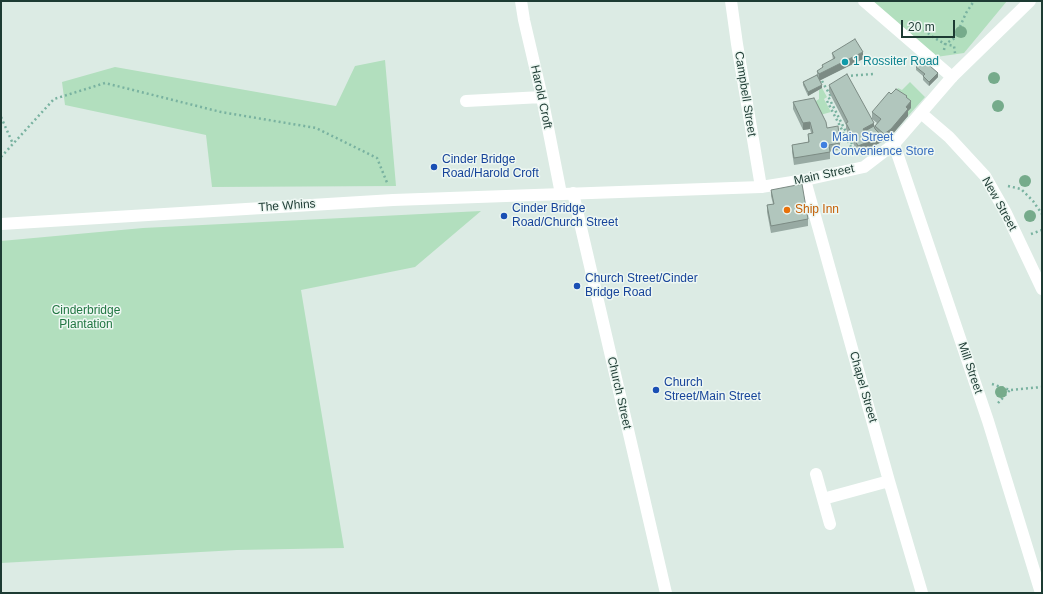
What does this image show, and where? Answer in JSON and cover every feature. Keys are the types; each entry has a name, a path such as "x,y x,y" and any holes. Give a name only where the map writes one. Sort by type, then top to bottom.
{"street":[{"name":"Harold Croft","path":"521,1 542,97 567,193"},
{"name":"Campbell Street","path":"731,1 760,188"},
{"path":"864,1 952,77"},
{"name":"Main Street","path":"567,193 760,188 806,180 864,167 894,144 952,77 1030,1"},
{"path":"466,102 542,97"},
{"name":"New Street","path":"921,113 949,138 985,176 1006,213 1042,289"},
{"name":"Mill Street","path":"894,144 973,376 1041,593"},
{"name":"Chapel Street","path":"806,180 889,481 922,593"},
{"name":"The Whins","path":"1,224 393,200 567,193"},
{"name":"Church Street","path":"567,193 666,593"},
{"path":"816,474 830,524"},
{"path":"823,499 889,481"}],"path":[{"path":"945,44 955,38 966,13 974,1"},
{"path":"910,19 933,37 945,44 954,46 956,60"},
{"path":"943,57 945,44"},
{"path":"842,78 847,75 873,74"},
{"path":"822,80 857,157 828,101"},
{"path":"1,157 54,99 105,83 221,112 316,128 377,158 393,200"},
{"path":"827,91 833,87"},
{"path":"1,117 13,144"},
{"path":"992,188 1009,186 1022,189 1034,201 1042,214"},
{"path":"973,376 1010,390 1042,387"}],"green space":[{"path":"872,1 1007,1 964,53 936,57"},
{"path":"385,60 396,186 212,187 206,135 65,105 62,82 115,67 336,106 355,66"},
{"path":"910,82 925,97 908,116 889,99 898,88 902,90"},
{"path":"822,88 827,97 824,99 831,112 820,115 813,103 819,99 819,90"},
{"name":"Cinderbridge Plantation","path":"481,211 415,267 301,290 344,548 237,550 1,563 1,241 143,228"}],"building":[{"path":"855,39 863,52 819,74 817,71 823,67 822,65 835,58 832,53"},
{"path":"923,60 938,73 929,82 923,76 925,74 916,67"},
{"path":"847,74 874,123 863,129 870,141 858,146 846,123 848,122 829,85"},
{"path":"817,75 822,85 808,92 803,82"},
{"path":"896,89 907,96 906,97 911,101 906,107 908,109 891,129 884,134 875,126 881,119 872,112 889,92 891,94"},
{"path":"814,98 826,122 827,128 838,126 840,143 829,145 830,152 794,158 792,145 809,142 808,134 813,133 810,122 803,123 793,102"},
{"path":"874,126 884,138 870,144 865,131"},
{"path":"802,184 808,219 771,226 767,205 774,204 771,190"}],"place":[{"name":"1 Rossiter Road","path":"845,62"},
{"name":"Main Street Convenience Store","path":"824,145"},
{"name":"Cinder Bridge Road/Harold Croft","path":"434,167"},
{"name":"Ship Inn","path":"787,210"},
{"name":"Cinder Bridge Road/Church Street","path":"504,216"},
{"name":"Church Street/Cinder Bridge Road","path":"577,286"},
{"name":"Church Street/Main Street","path":"656,390"}]}
